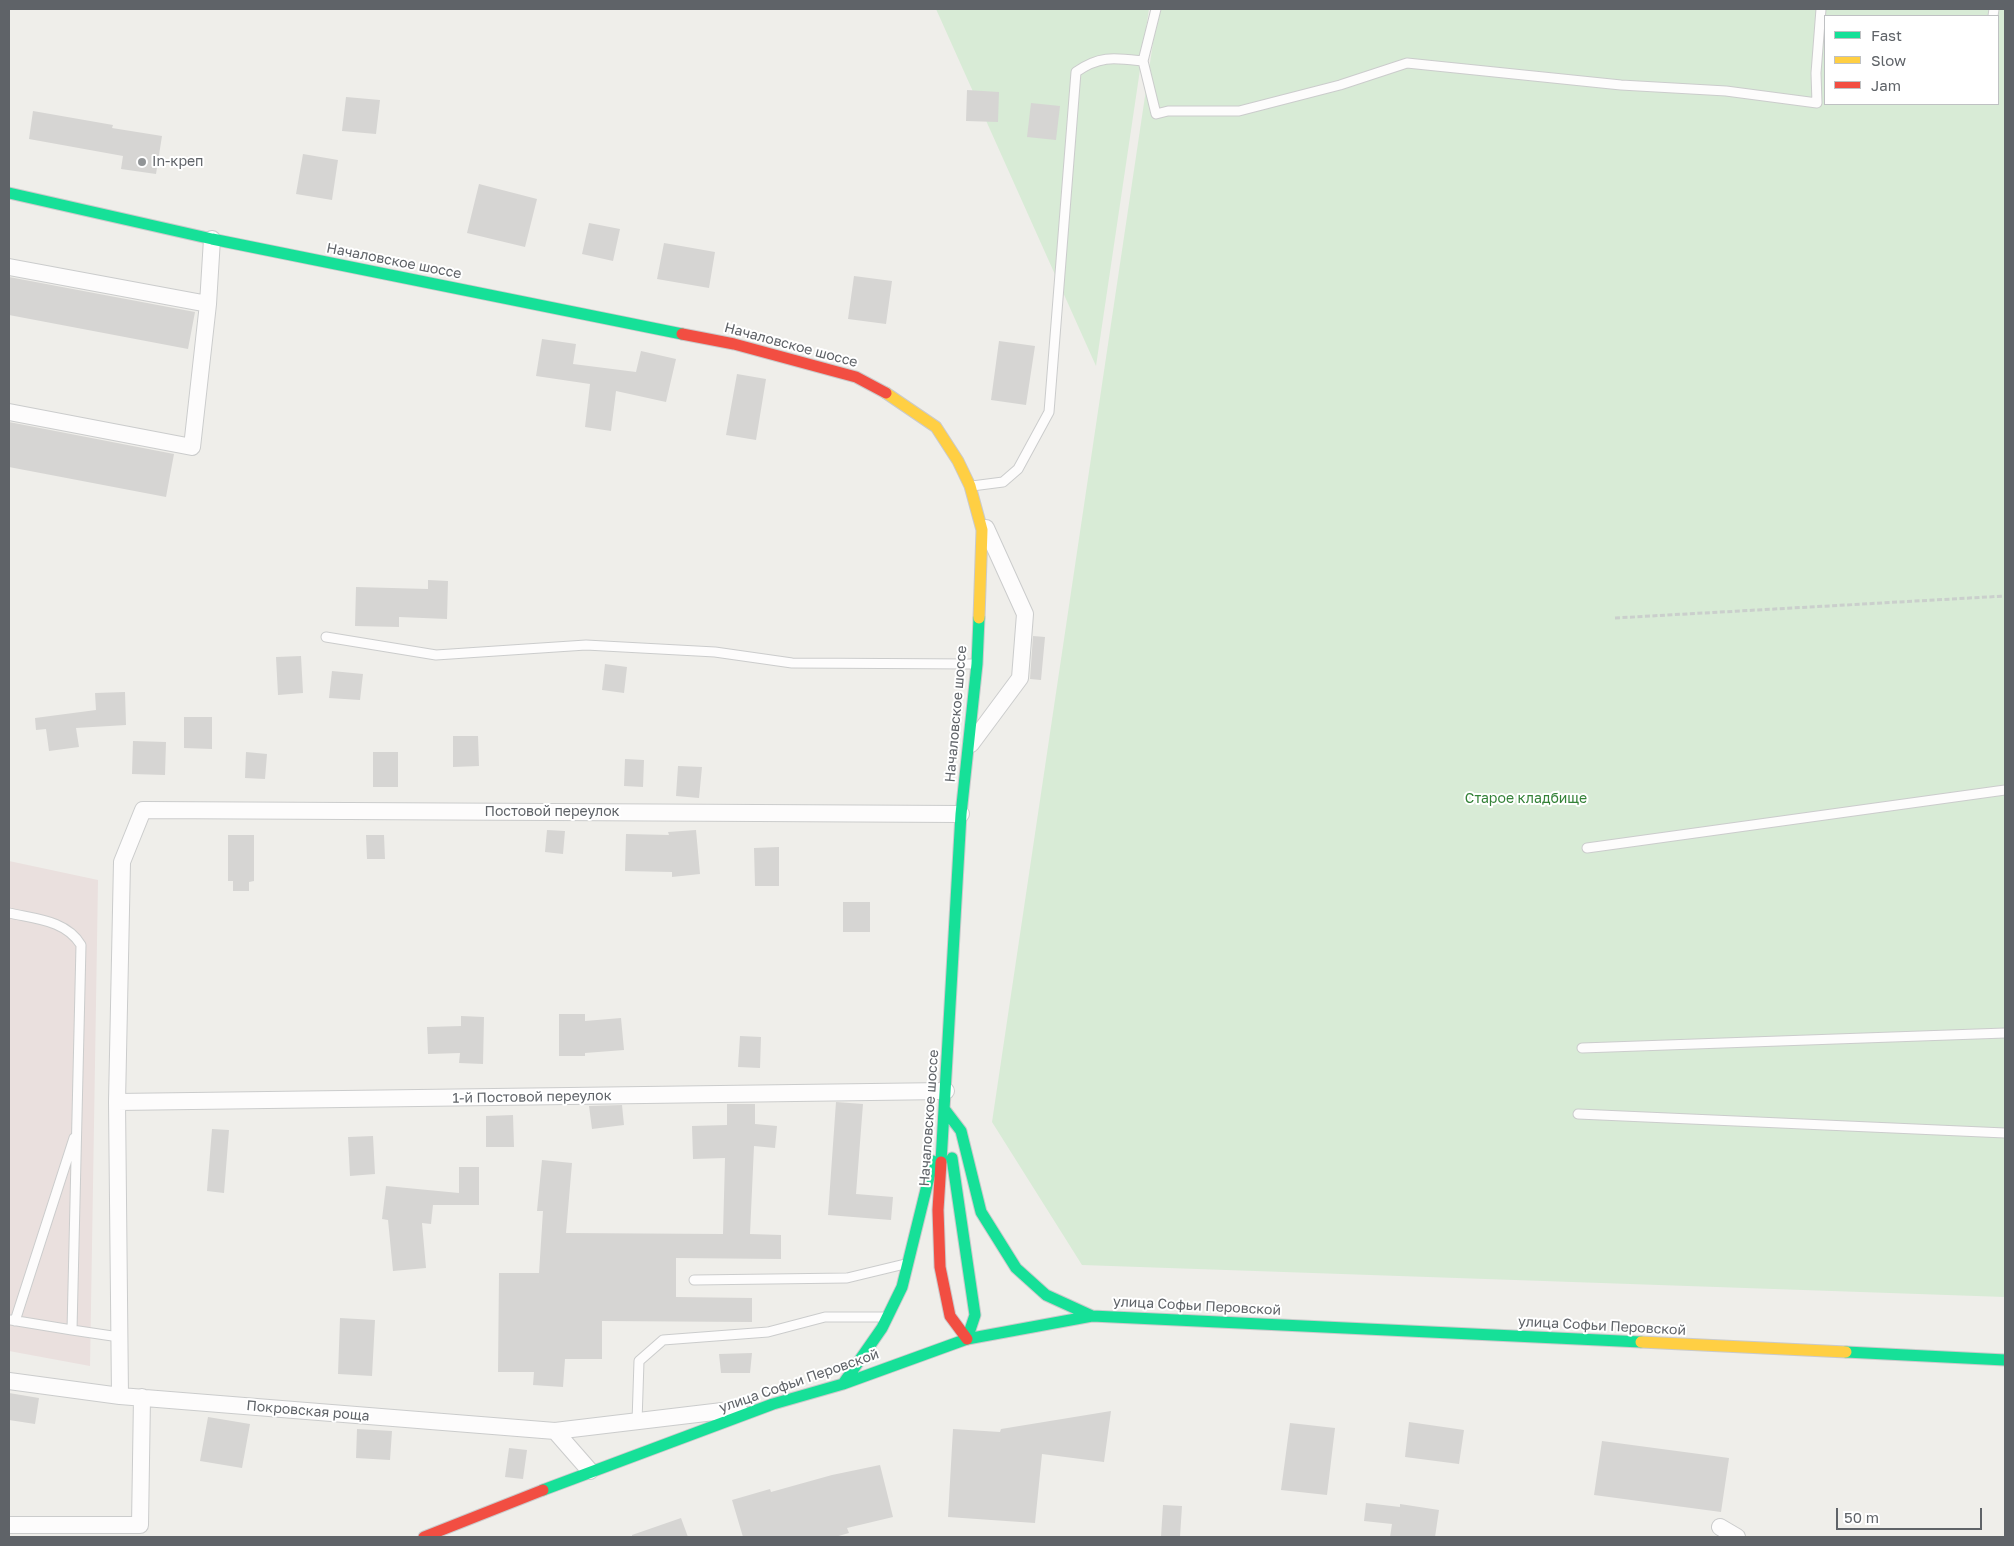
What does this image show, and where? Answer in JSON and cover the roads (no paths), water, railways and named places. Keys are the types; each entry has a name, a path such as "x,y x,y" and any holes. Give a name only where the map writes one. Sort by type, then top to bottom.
{"main road":[{"name":"Началовское шоссе","path":"9,193 212,239 734,344 856,377 900,401 936,427 958,461 970,486 982,530 977,664 961,814 938,1210 940,1267 950,1316 966,1339"},
{"path":"843,1384 887,1317 902,1287 910,1263 945,1110"},
{"path":"945,1110 961,1131 981,1212 1016,1268 1046,1295 1092,1316"},
{"path":"945,1110 975,1314 966,1339"},
{"name":"улица Софьи Перовской","path":"424,1537 590,1471 772,1404 843,1384 966,1339 1092,1316 2005,1360"}],"street":[{"path":"9,412 192,447 208,304 212,239"},
{"path":"9,267 208,304"},
{"path":"968,748 1020,678 1025,614 975,505"},
{"name":"Постовой переулок","path":"118,1102 122,862 143,810 961,814"},
{"name":"1-й Постовой переулок","path":"118,1102 946,1091"},
{"path":"118,1102 120,1396"},
{"name":"Покровская роща","path":"9,1381 120,1396 555,1431 772,1404"},
{"path":"9,1525 140,1531 142,1397"},
{"path":"555,1431 590,1471"},
{"path":"1720,1527 1737,1537"}],"lane":[{"path":"1156,9 1143,61 1156,114 1168,111 1240,111 1340,85 1407,64 1621,85 1726,91 1817,103 1816,73 1821,9"},
{"path":"970,486 1004,482 1018,468 1050,412 1076,72 1090,62 1109,58 1143,61"},
{"path":"326,637 436,655 586,645 714,652 792,663 977,664"},
{"path":"1587,848 2005,790"},
{"path":"9,913 57,924 72,932 81,944 72,1330"},
{"path":"1582,1048 2005,1033"},
{"path":"1578,1114 2005,1133"},
{"path":"77,1128 12,1320 119,1337"},
{"path":"694,1280 847,1278 910,1263"},
{"path":"637,1422 639,1361 663,1340 768,1332 825,1317 887,1317"}],"place":[{"name":"In-креп","path":"142,162"}],"park label":[{"name":"Старое кладбище","path":"1526,799"}]}
